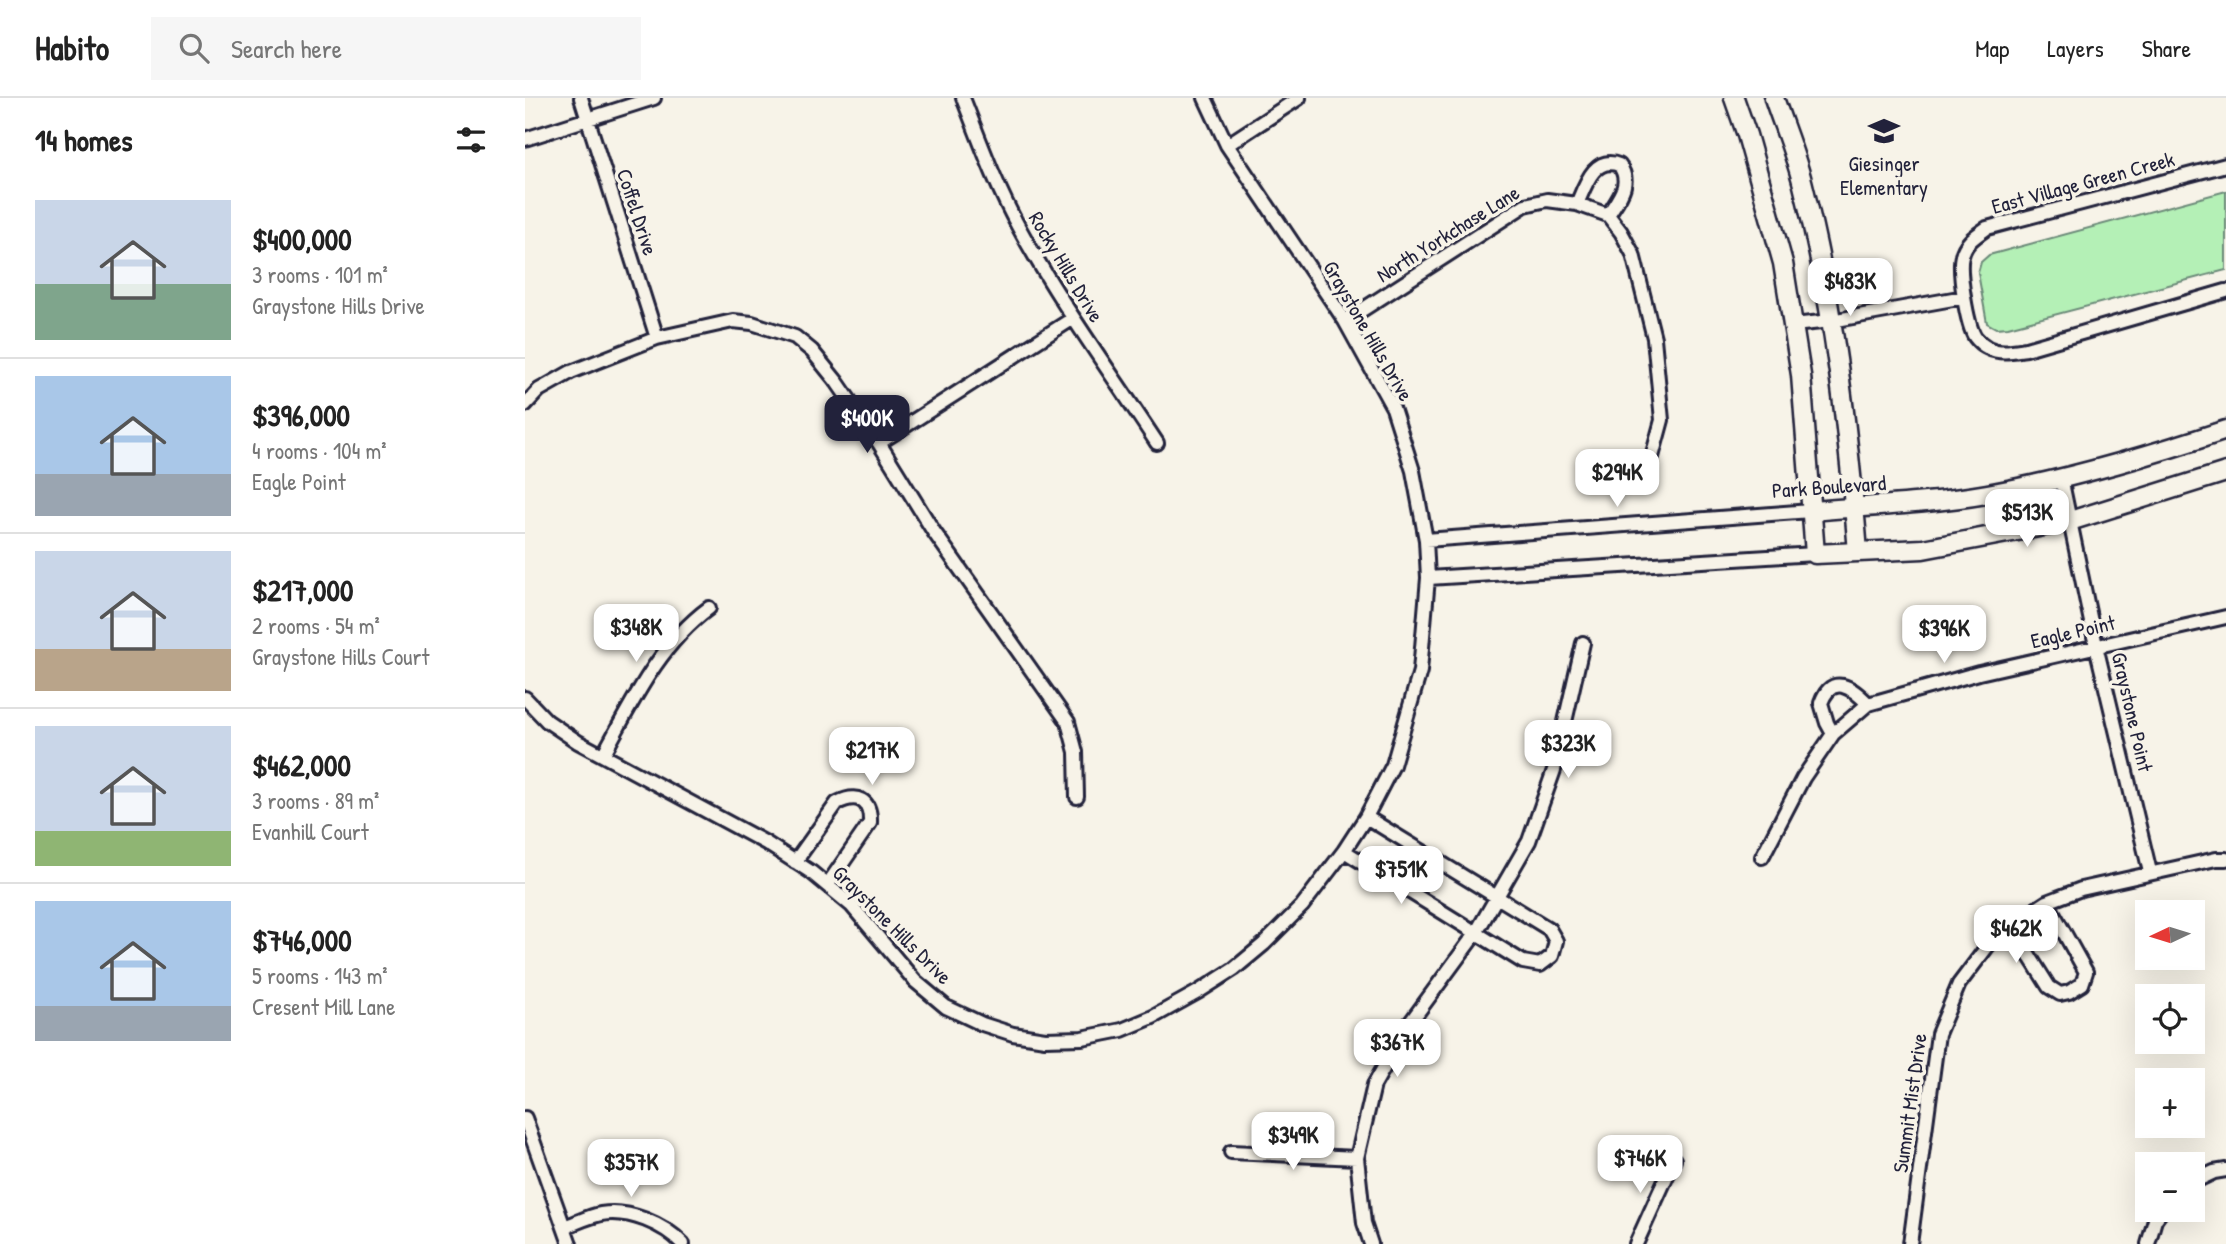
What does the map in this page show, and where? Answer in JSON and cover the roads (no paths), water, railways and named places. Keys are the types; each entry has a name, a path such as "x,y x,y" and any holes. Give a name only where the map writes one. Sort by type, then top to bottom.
{"street":[{"name":"Coffel Drive","path":"581,98 657,338"},
{"path":"525,139 654,98"},
{"name":"Rocky Hills Drive","path":"963,98 1017,224 1072,319 1157,443"},
{"name":"Graystone Hills Drive","path":"525,698 547,722 578,742 765,844 828,884 851,905 915,981 946,1007 982,1024 1045,1040 1082,1038 1122,1030 1153,1017 1234,969 1264,944 1303,906 1344,851 1394,765 1420,671 1428,578 1426,540 1413,471 1393,408 1345,321 1227,145 1205,98"},
{"path":"1227,145 1300,98"},
{"path":"1734,98 1783,263 1801,375 1815,554"},
{"path":"1775,98 1804,187 1831,321 1845,417 1858,552"},
{"path":"1577,204 1587,180 1596,168 1612,163 1619,165 1626,179 1625,187 1608,215 1633,254 1654,338 1662,420 1652,457"},
{"name":"East Village Green Creek","path":"2226,165 1987,228 1967,245 1962,256 1960,273 1975,336 1986,347 2000,352 2026,349 2226,291"},
{"name":"North Yorkchase Lane","path":"1345,321 1525,205 1547,200 1577,204 1608,215"},
{"path":"1793,325 1831,321 1964,297"},
{"path":"879,443 1072,319"},
{"path":"525,405 539,390 572,372 657,338 733,321 752,323 795,337 812,351 837,382 935,532 1068,722 1076,752 1077,797"},
{"name":"Park Boulevard","path":"1426,540 1903,505 1964,497 2061,478 2151,455 2226,430"},
{"path":"1428,578 1923,549 2070,522 2226,472"},
{"name":"Graystone Point","path":"2061,478 2096,646 2150,872"},
{"path":"603,755 673,639 688,623 709,608"},
{"name":"Eagle Point","path":"1762,856 1803,778 1833,734 1868,704 1979,673 2226,617"},
{"path":"1371,1244 1364,1223 1357,1157 1374,1085 1406,1027 1476,933 1529,841 1554,770 1583,643"},
{"path":"1833,734 1821,702 1830,687 1847,687 1868,704"},
{"path":"795,862 837,803 847,798 858,798 865,803 870,813 870,823 828,884"},
{"path":"1344,851 1523,962 1540,965 1552,956 1556,941 1549,929 1366,817"},
{"name":"Summit Mist Drive","path":"1910,1244 1938,1034 1959,984 1996,935 2047,902 2081,889 2150,872 2226,859"},
{"path":"2010,925 2049,987 2060,994 2076,988 2082,984 2086,972 2047,902"},
{"path":"525,1118 570,1244"},
{"path":"1231,1152 1357,1157"},
{"path":"1636,1244 1674,1160"},
{"path":"2205,1176 2226,1170"},
{"path":"564,1227 599,1214 617,1213 662,1227 683,1244"},
{"path":"2148,1244 2154,1222"}],"place":[{"name":"Giesinger Elementary","path":"1884,131"}]}
